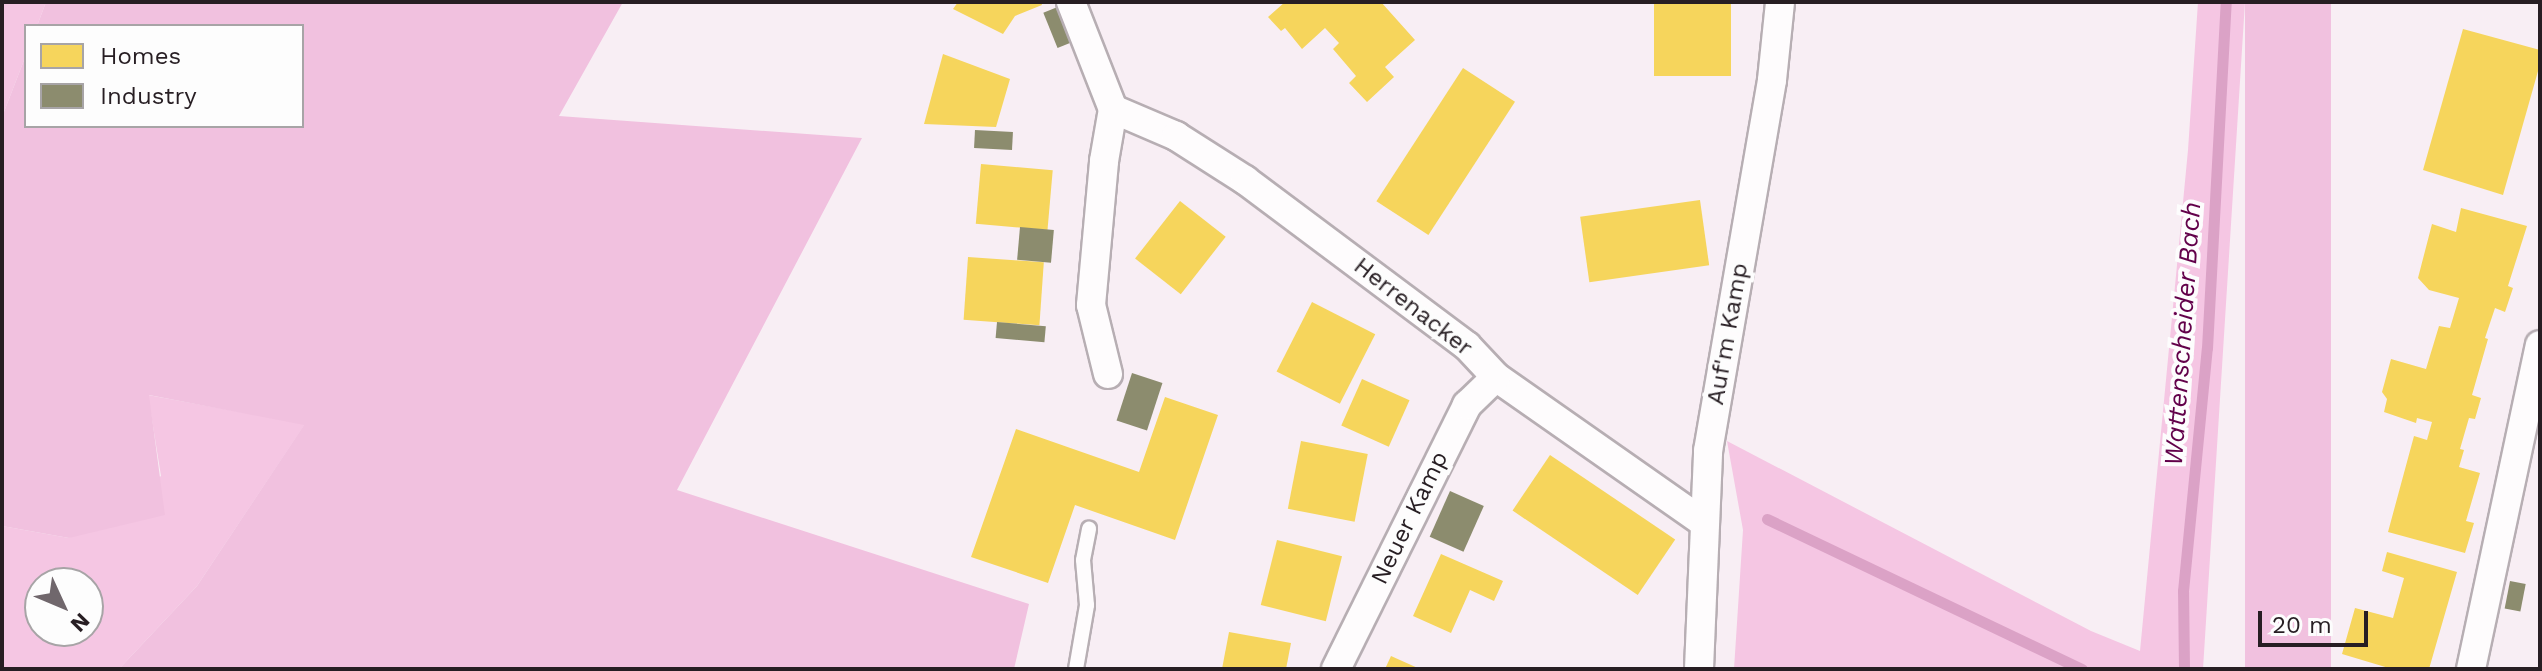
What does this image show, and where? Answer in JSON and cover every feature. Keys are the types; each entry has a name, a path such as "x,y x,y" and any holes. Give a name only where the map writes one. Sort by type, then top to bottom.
{"street":[{"path":"1071,2 1113,109 1104,161 1091,305 1108,374"},
{"name":"Auf'm Kamp","path":"1699,669 1708,451 1772,80 1780,2"},
{"name":"Herrenacker","path":"1113,109 1176,136 1245,180 1467,346 1496,377 1703,522"},
{"path":"2471,669 2540,345"},
{"name":"Neuer Kamp","path":"1336,669 1467,405 1496,377"}],"lane":[{"path":"1076,669 1087,605 1083,560 1089,529"}],"shaded area":[{"path":"2,2 46,2 38,24 24,24 24,60 2,117"},
{"path":"46,2 623,2 559,116 862,138 677,490 1029,604 1014,669 119,669 197,586 304,425 149,395 165,515 69,538 2,526 2,117 24,60 24,128 304,128 304,24 38,24"},
{"path":"2198,2 2245,2 2203,669 1734,669 1743,530 1727,441 2091,631 2140,651 2188,150"},
{"path":"2245,2 2331,2 2331,669 2245,669"},
{"path":"148,395 305,424 197,586 119,669 2,669 2,526 69,538 161,476"}],"building: Homes":[{"path":"958,2 1041,2 1042,5 1015,16 1003,34 953,9"},
{"path":"1285,2 1381,2 1415,40 1385,67 1394,77 1367,102 1349,83 1356,76 1333,49 1339,43 1325,28 1302,49 1285,28 1281,31 1268,17"},
{"path":"1654,2 1731,2 1731,76 1654,76"},
{"path":"2463,29 2540,50 2540,64 2503,195 2423,170"},
{"path":"943,54 1010,79 996,127 924,124"},
{"path":"1463,68 1515,102 1428,235 1376,201"},
{"path":"981,164 1053,170 1047,230 976,224"},
{"path":"1700,200 1709,265 1589,282 1580,217"},
{"path":"1180,201 1226,237 1181,294 1135,259"},
{"path":"2461,208 2527,226 2508,286 2513,288 2505,312 2495,308 2485,338 2488,339 2472,395 2481,398 2475,419 2469,418 2460,449 2464,450 2459,467 2480,473 2466,521 2474,523 2465,553 2388,532 2414,436 2427,440 2432,422 2417,418 2416,423 2384,412 2387,399 2382,392 2391,359 2426,369 2439,326 2450,328 2459,298 2429,290 2418,278 2432,224 2456,232"},
{"path":"968,257 1044,262 1039,325 964,320"},
{"path":"1312,302 1375,334 1340,404 1277,371"},
{"path":"1362,379 1410,400 1389,447 1341,426"},
{"path":"1165,397 1218,415 1175,540 1075,505 1048,583 971,557 1016,429 1139,472"},
{"path":"1301,441 1368,454 1355,522 1288,509"},
{"path":"1550,455 1675,539 1638,595 1513,511"},
{"path":"1277,540 1342,556 1326,621 1261,605"},
{"path":"2387,552 2457,572 2429,669 2392,669 2342,654 2355,608 2393,618 2404,578 2382,571"},
{"path":"1441,554 1503,581 1494,601 1470,590 1451,633 1413,616"},
{"path":"1229,632 1291,643 1286,669 1222,669"},
{"path":"1391,656 1420,669 1385,669"}],"building: Industry":[{"path":"1060,6 1074,41 1058,48 1043,13"},
{"path":"975,130 1013,132 1012,150 974,148"},
{"path":"1020,227 1054,230 1051,263 1017,260"},
{"path":"997,322 1046,326 1044,342 996,338"},
{"path":"1132,373 1162,383 1147,430 1117,421"},
{"path":"1450,491 1484,506 1463,552 1430,537"},
{"path":"2510,581 2526,584 2520,612 2505,608"}],"waterway":[{"name":"Wattenscheider Bach","path":"2184,669 2183,591 2207,348 2226,2"},
{"path":"1767,519 2082,669"}]}
